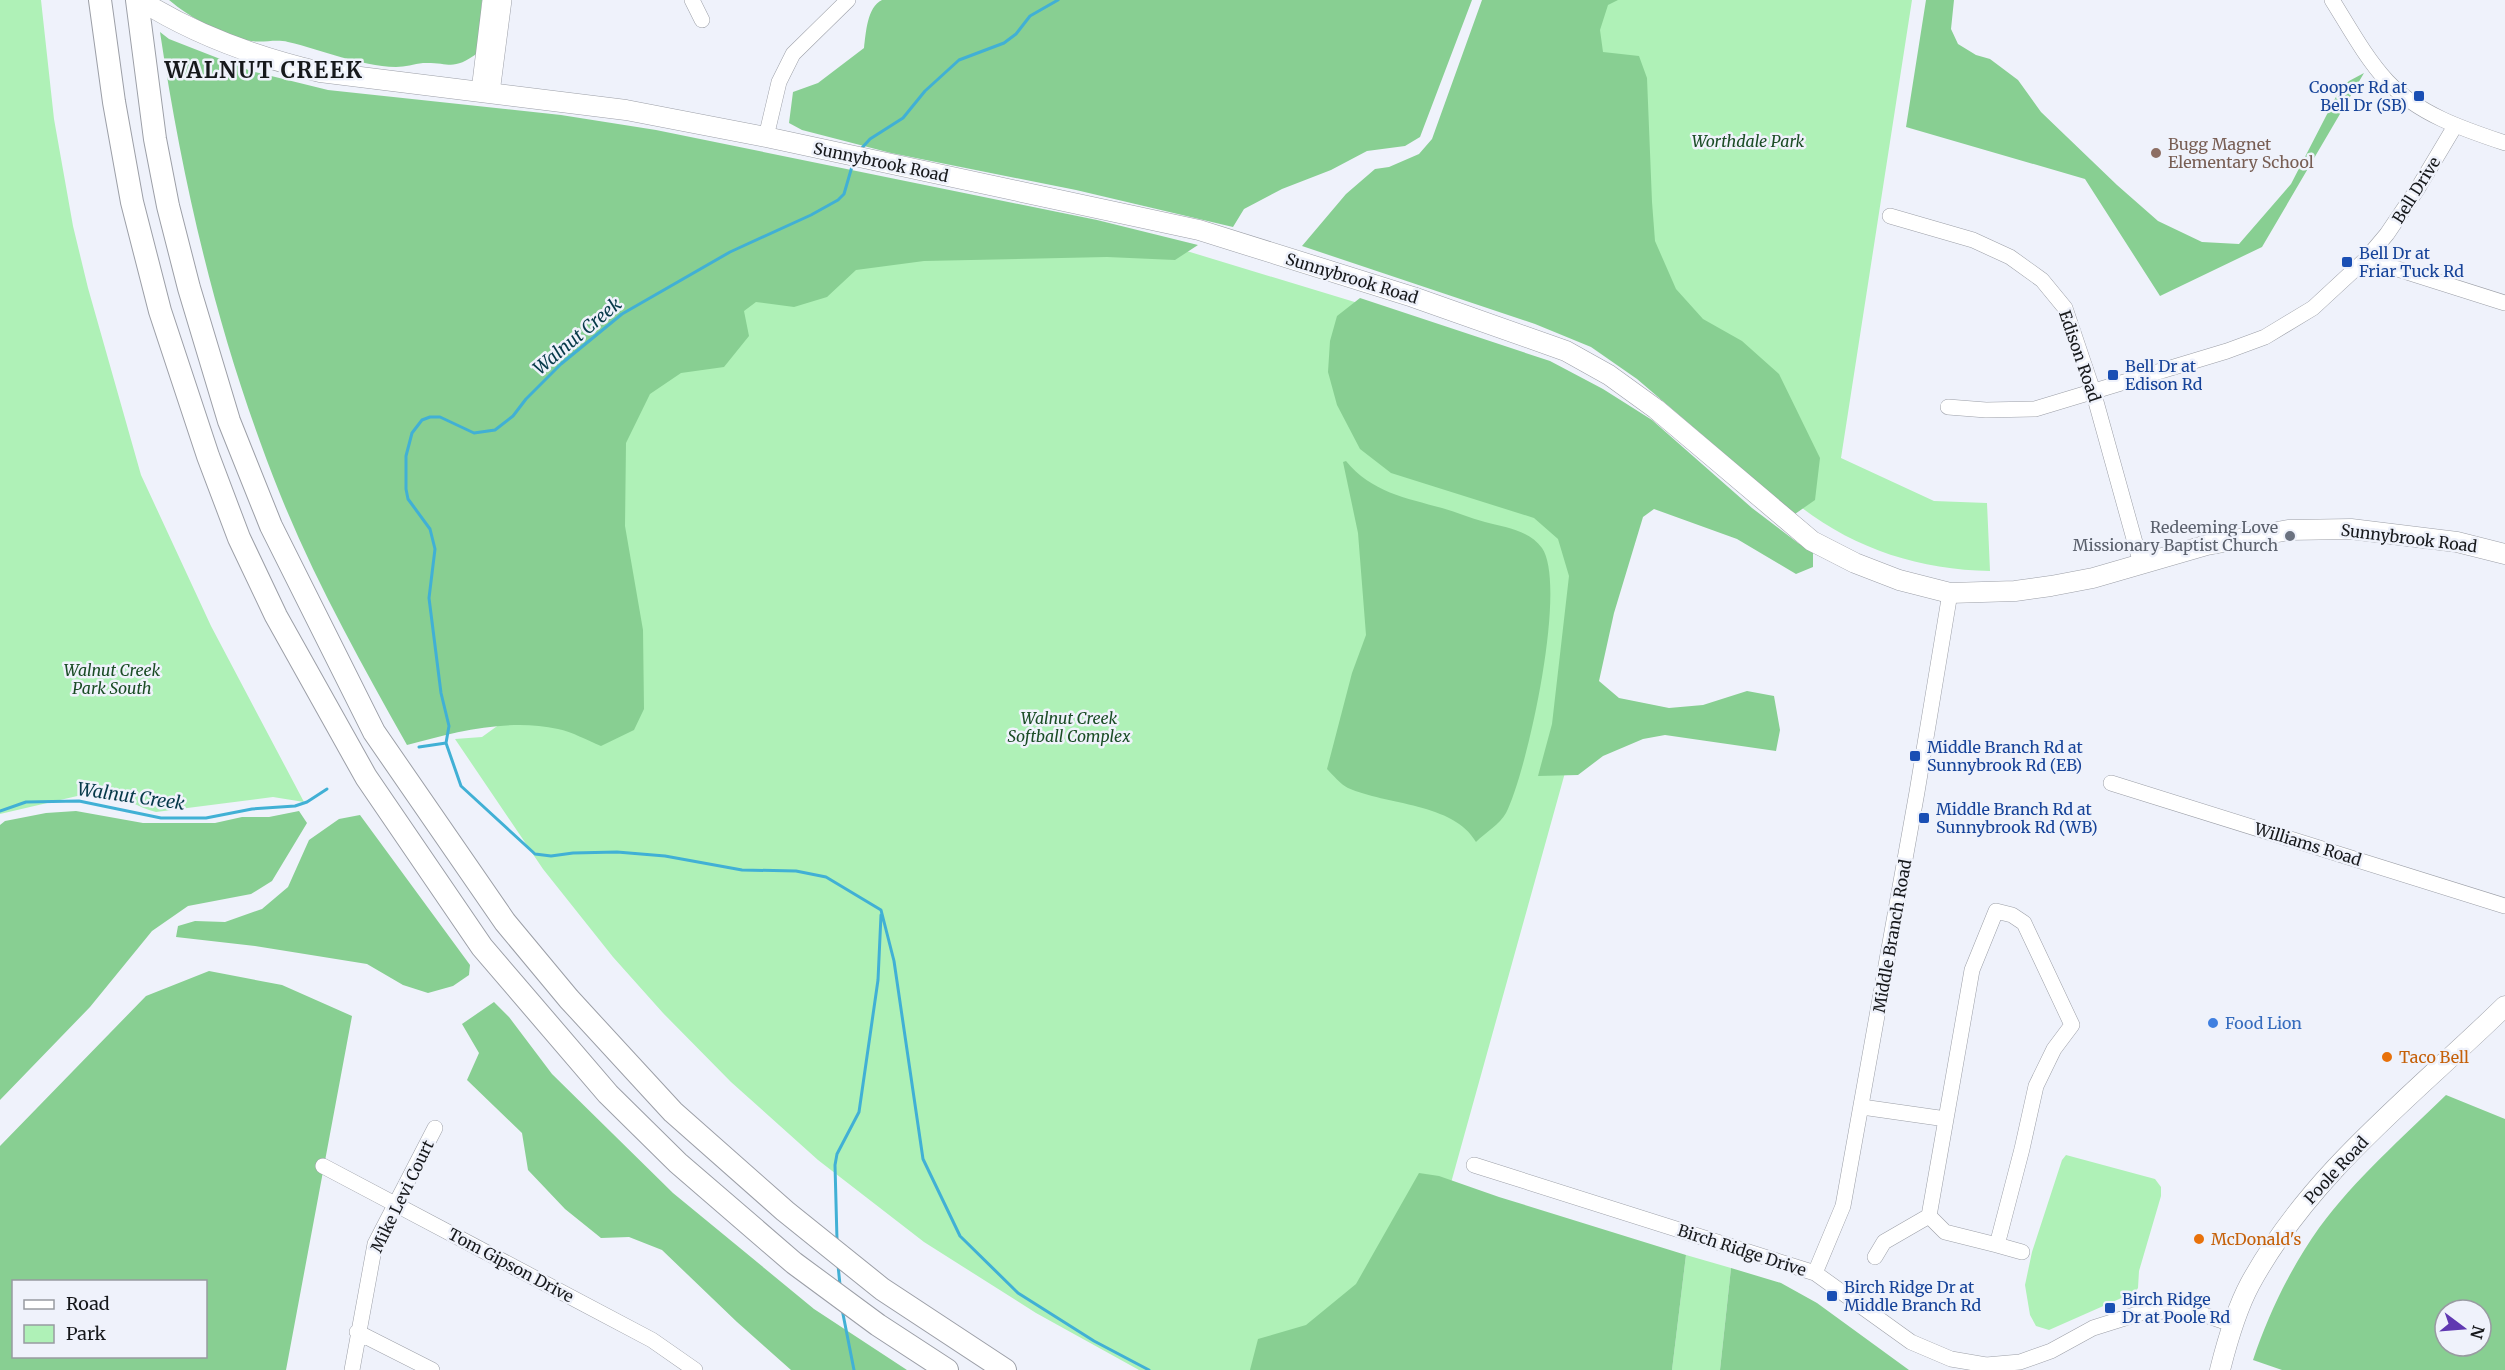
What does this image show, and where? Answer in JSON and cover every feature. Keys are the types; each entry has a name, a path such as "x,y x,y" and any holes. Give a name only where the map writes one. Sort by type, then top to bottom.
{"highway":[{"path":"100,0 132,202 160,311 208,456 239,538 276,616 366,777 482,947 608,1094 678,1163 794,1263 878,1325 947,1370"},
{"path":"139,0 155,139 168,206 189,288 229,421 271,526 374,732 505,922 568,999 673,1112 786,1211 882,1288 1005,1370"}],"main road":[{"name":"Sunnybrook Road","path":"139,0 165,16 225,44 284,64 357,79 486,92 626,110 766,137 1198,230 1413,297 1566,351 1609,375 1656,409 1812,542 1855,563 1899,580 1950,593 2006,592 2051,586 2093,578 2207,545 2288,530 2342,528 2457,542 2505,554"},
{"name":"Poole Road","path":"2220,1370 2249,1286 2295,1214 2390,1113 2505,1006"}],"street":[{"path":"692,0 702,20"},
{"path":"766,137 779,81 793,54 848,0"},
{"path":"2332,0 2372,62 2388,82 2405,97 2455,126 2505,143"},
{"path":"486,92 497,1"},
{"name":"Bell Drive","path":"1948,407 1986,410 2036,409 2227,351 2265,337 2313,308 2366,259 2387,234 2418,188 2455,126"},
{"name":"Edison Road","path":"1890,216 1973,240 2010,257 2042,280 2065,308 2093,391 2141,564"},
{"path":"2366,259 2505,303"},
{"name":"Middle Branch Road","path":"1815,1273 1843,1206 1950,593"},
{"name":"Williams Road","path":"2111,783 2505,906"},
{"path":"1929,1216 1972,970 1996,911 2012,915 2024,922 2072,1025 2054,1049 2036,1086 1997,1245"},
{"path":"1862,1107 1946,1119"},
{"name":"Mike Levi Court","path":"352,1370 357,1332 375,1244 394,1203 435,1128"},
{"name":"Birch Ridge Drive","path":"1474,1165 1815,1273 1911,1342 1951,1359 1986,1365 2020,1362 2093,1328 2144,1312 2199,1313 2234,1325"},
{"name":"Tom Gipson Drive","path":"323,1166 652,1340 695,1370"},
{"path":"1929,1216 1945,1232 2022,1252"},
{"path":"1875,1257 1884,1242 1929,1216"},
{"path":"357,1332 432,1370"},
{"path":"2040,1354 2044,1370"}],"green space":[{"name":"Walnut Creek Park South","path":"0,0 41,0 54,119 73,226 88,288 141,475 211,626 304,802 273,797 156,812 103,790 0,814"},
{"path":"169,0 482,0 479,52 463,62 451,65 423,63 396,67 368,64 288,42 241,39 208,25"},
{"path":"882,0 1472,0 1420,137 1405,146 1367,151 1331,170 1282,189 1244,209 1233,227 1076,190 891,153 802,130 789,123 793,92 818,83 864,48 870,14 877,3"},
{"path":"1482,0 1618,0 1608,5 1600,30 1603,52 1639,56 1647,78 1655,241 1676,289 1703,319 1742,341 1779,374 1820,458 1815,500 1795,514 1637,379 1591,347 1535,324 1302,246 1346,194 1375,169 1389,167 1419,154 1432,139"},
{"name":"Worthdale Park","path":"1505,0 1912,0 1841,458 1934,501 1987,503 1990,571 1938,566 1888,554 1840,533 1797,504"},
{"path":"1926,0 1954,0 1951,29 1958,44 1976,55 1990,59 2018,80 2041,112 2158,221 2202,242 2239,244 2291,184 2340,89 2364,73 2262,247 2160,296 2085,179 1906,127"},
{"path":"160,32 169,39 251,71 328,90 561,115 656,130 1097,220 1198,245 1175,260 1107,257 924,261 856,270 827,297 794,307 756,302 744,311 749,336 724,367 681,373 650,394 626,443 625,526 643,630 644,709 634,730 601,746 563,730 520,725 463,731 407,745 308,558 280,494 239,381 206,267 180,151"},
{"name":"Walnut Creek Softball Complex","path":"1127,237 1190,252 1427,324 1643,492 1399,1370 1139,1370 1036,1313 924,1242 818,1160 731,1082 663,1013 613,957 543,869 455,739 482,737 500,724 675,285"},
{"path":"1360,298 1550,361 1603,389 1652,420 1752,508 1798,543 1813,551 1813,567 1796,574 1737,539 1654,509 1643,517 1614,613 1599,681 1619,698 1669,708 1703,705 1747,691 1774,696 1780,730 1776,751 1665,735 1643,739 1603,756 1578,775 1538,776 1552,724 1569,576 1558,539 1534,518 1391,473 1360,449 1337,405 1328,372 1330,341 1337,316"},
{"path":"1346,461 1356,472 1378,487 1415,501 1516,530 1530,537 1542,548 1549,569 1550,600 1548,638 1533,721 1515,791 1506,813 1476,842 1466,829 1436,812 1348,788 1327,769 1352,673 1366,635 1358,533 1343,462"},
{"path":"76,811 143,823 215,823 242,817 269,817 299,811 307,823 272,881 251,894 188,906 152,931 90,1007 0,1100 0,825 5,821 46,813"},
{"path":"360,815 470,965 469,975 453,986 428,993 403,985 367,964 255,946 176,937 178,926 195,921 225,922 262,909 288,887 309,840 339,819"},
{"path":"209,971 282,985 352,1016 286,1370 0,1370 0,1146 146,996"},
{"path":"494,1002 509,1017 552,1074 673,1193 814,1309 907,1370 791,1370 662,1250 629,1237 601,1238 565,1209 528,1170 522,1133 467,1080 479,1053 462,1024"},
{"path":"2446,1095 2505,1119 2505,1370 2282,1370 2253,1360 2281,1292 2319,1228 2363,1176"},
{"path":"2066,1155 2155,1179 2161,1187 2161,1196 2139,1271 2138,1288 2135,1292 2049,1330 2036,1326 2030,1315 2025,1285 2032,1252 2062,1160"},
{"path":"1419,1173 1439,1176 1686,1255 1672,1370 1250,1370 1258,1339 1306,1325 1356,1284"},
{"path":"1686,1255 1731,1268 1720,1370 1672,1370"},
{"path":"1731,1268 1781,1283 1817,1303 1909,1370 1720,1370"}],"waterway":[{"name":"Walnut Creek","path":"860,150 870,139 903,118 925,91 959,60 1004,43 1016,34 1030,16 1058,0"},
{"path":"853,163 844,194 838,200 811,215 730,252 622,314 561,364 526,399 513,416 495,430 474,433 440,417 430,417 422,420 412,433 406,456 406,489 408,499 430,529 435,549 429,598 441,693 449,726 446,743 461,786 535,854 551,856 617,852 665,856 742,870 796,871 826,877 881,910 894,961 923,1159 960,1236 1018,1293 1094,1341 1149,1370"},
{"name":"Walnut Creek","path":"419,747 446,743"},
{"name":"Walnut Creek","path":"0,811 26,802 79,801 161,818 206,818 252,809 295,806 307,802 327,789"},
{"path":"837,1240 835,1165 837,1154 859,1112 878,980 881,915"},
{"path":"838,1265 840,1285"},
{"path":"842,1309 854,1370"}],"place":[{"name":"Cooper Rd at Bell Dr (SB)","path":"2419,96"},
{"name":"Bugg Magnet Elementary School","path":"2156,153"},
{"name":"Bell Dr at Friar Tuck Rd","path":"2347,262"},
{"name":"Bell Dr at Edison Rd","path":"2113,375"},
{"name":"Redeeming Love Missionary Baptist Church","path":"2290,536"},
{"name":"Middle Branch Rd at Sunnybrook Rd (EB)","path":"1915,756"},
{"name":"Middle Branch Rd at Sunnybrook Rd (WB)","path":"1924,818"},
{"name":"Food Lion","path":"2213,1023"},
{"name":"Taco Bell","path":"2387,1057"},
{"name":"McDonald's","path":"2199,1239"},
{"name":"Birch Ridge Dr at Middle Branch Rd","path":"1832,1296"},
{"name":"Birch Ridge Dr at Poole Rd","path":"2110,1308"}],"district":[{"name":"WALNUT CREEK","path":"264,70"}]}
